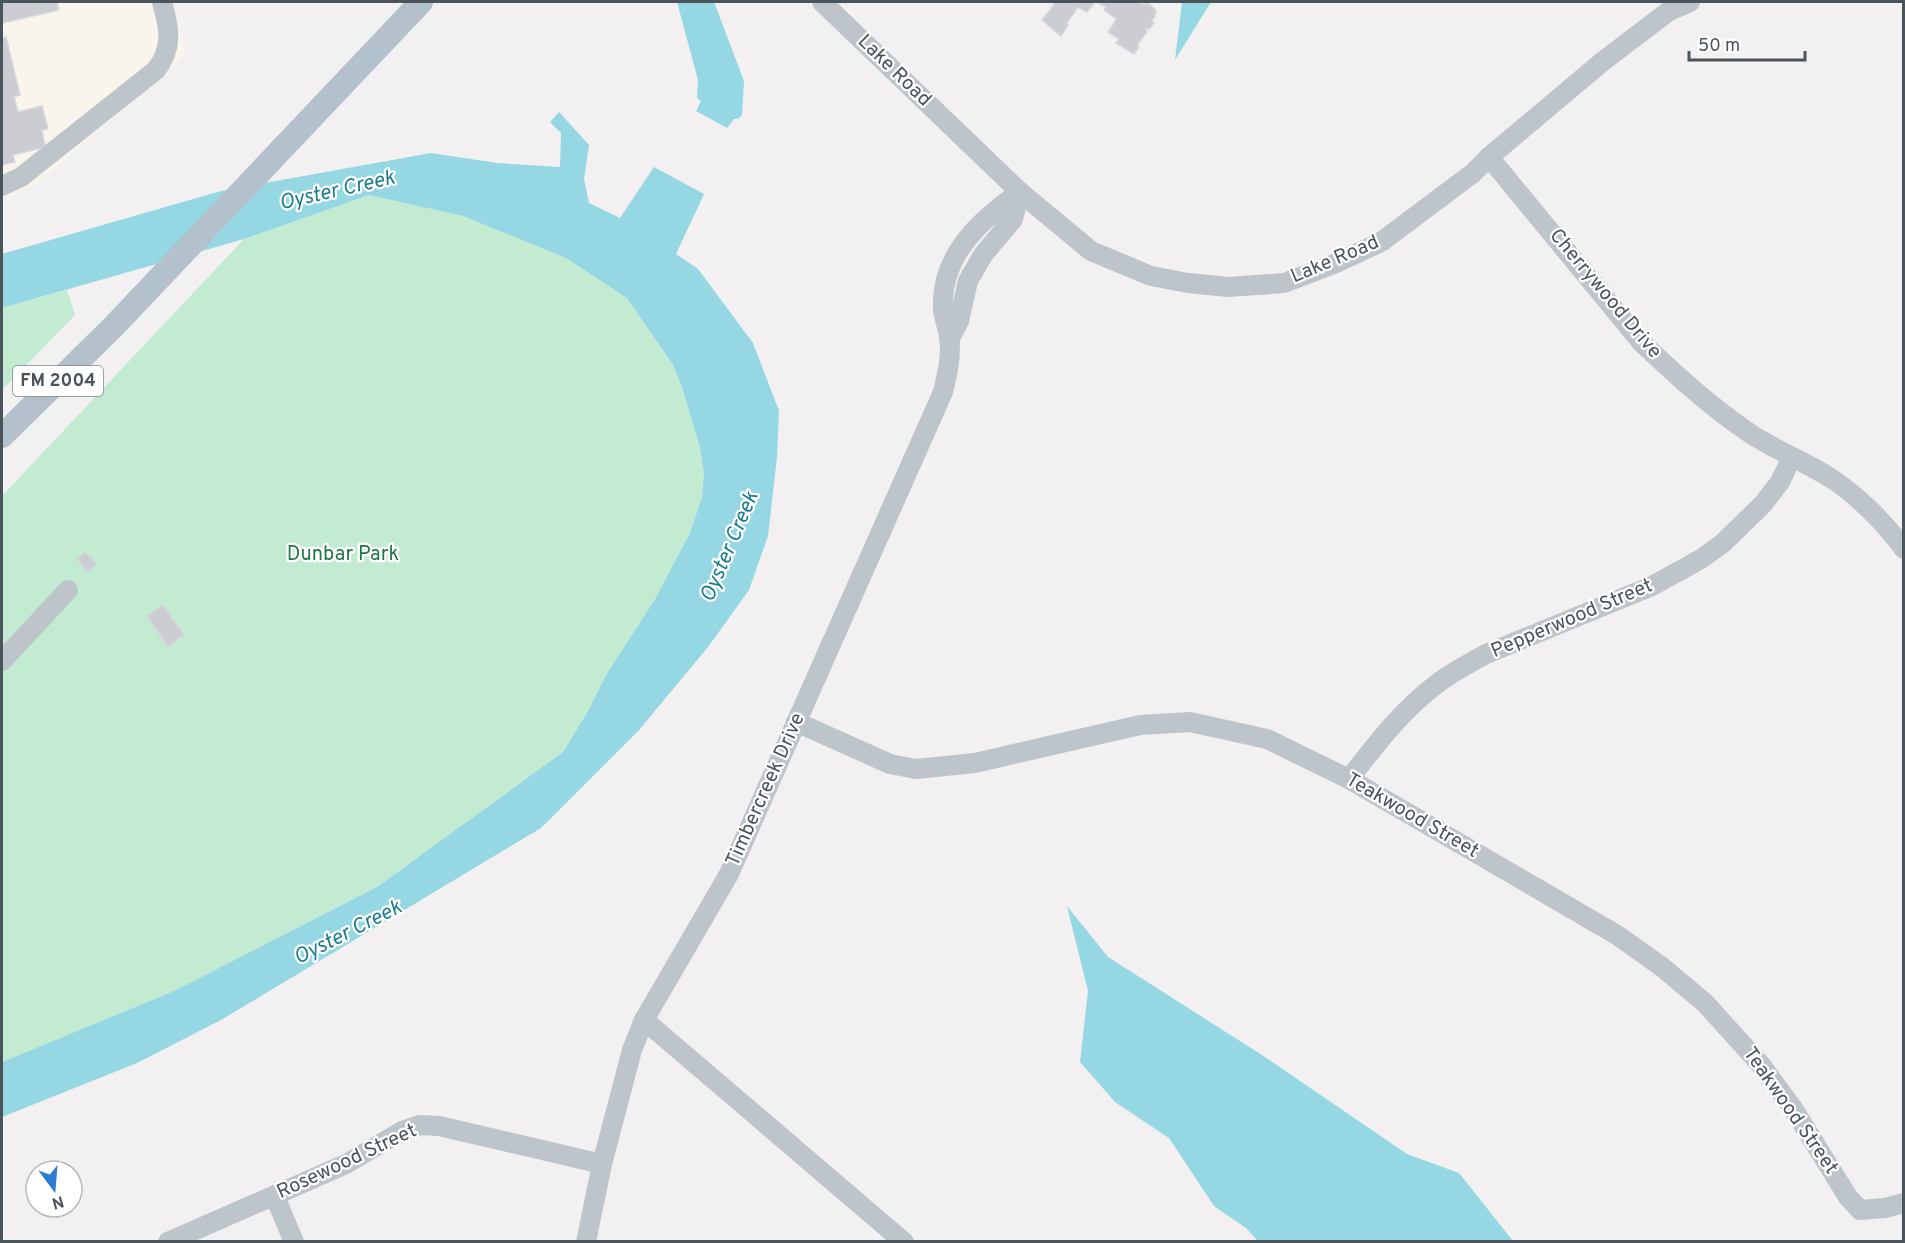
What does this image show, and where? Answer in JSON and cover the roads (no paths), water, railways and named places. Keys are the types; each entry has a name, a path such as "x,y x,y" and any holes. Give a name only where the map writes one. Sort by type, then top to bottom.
{"main road":[{"name":"FM 2004","path":"2,436 114,326 421,2"}],"street":[{"path":"2,186 21,177 156,70 168,51 170,39 162,2"},
{"name":"Lake Road","path":"822,2 1020,192 1091,251 1151,276 1228,287 1284,283 1334,264 1381,242 1473,173 1602,62 1680,4"},
{"name":"Cherrywood Drive","path":"1489,157 1642,343 1726,416 1772,447 1831,478 1858,499 1904,549"},
{"name":"Timbercreek Drive","path":"586,1242 602,1164 632,1050 644,1020 729,874 943,392 948,368 950,338 943,313 946,273 956,254 970,236 994,210 1020,192"},
{"name":"Pepperwood Street","path":"1349,779 1397,719 1439,682 1462,667 1486,654 1652,586 1701,559 1737,530 1763,504 1780,482 1792,457"},
{"path":"2,661 68,590"},
{"name":"Teakwood Street","path":"796,722 890,764 916,769 975,763 1140,725 1190,722 1267,739 1349,779 1617,935 1662,967 1705,1003 1761,1065 1794,1110 1848,1197 1860,1210 1885,1208 1904,1203"},
{"path":"644,1020 904,1242"},
{"name":"Rosewood Street","path":"168,1242 275,1197 346,1164 402,1131 420,1125 439,1126 602,1164"},
{"path":"275,1197 294,1242"}],"water":[{"path":"677,2 714,2 744,81 742,115 734,119 727,128 696,111 701,101 697,98 698,80"},
{"path":"1182,2 1211,2 1175,60"},
{"name":"Oyster Creek","path":"559,112 589,145 584,179 589,203 620,218 654,167 704,194 676,254 698,269 753,343 779,411 777,457 768,536 749,590 708,647 639,730 541,828 221,1020 137,1063 2,1117 2,1062 174,991 377,887 563,752 588,711 606,675 654,601 690,533 702,497 704,474 700,448 673,365 627,298 566,258 463,216 369,195 244,239 2,308 2,254 221,191 431,153 497,163 560,167 561,133 550,122"},
{"path":"1067,906 1108,957 1265,1057 1407,1154 1459,1173 1513,1241 1258,1241 1246,1228 1214,1206 1169,1138 1115,1102 1080,1062 1088,991"}],"park label":[{"name":"Dunbar Park","path":"343,555"}]}
